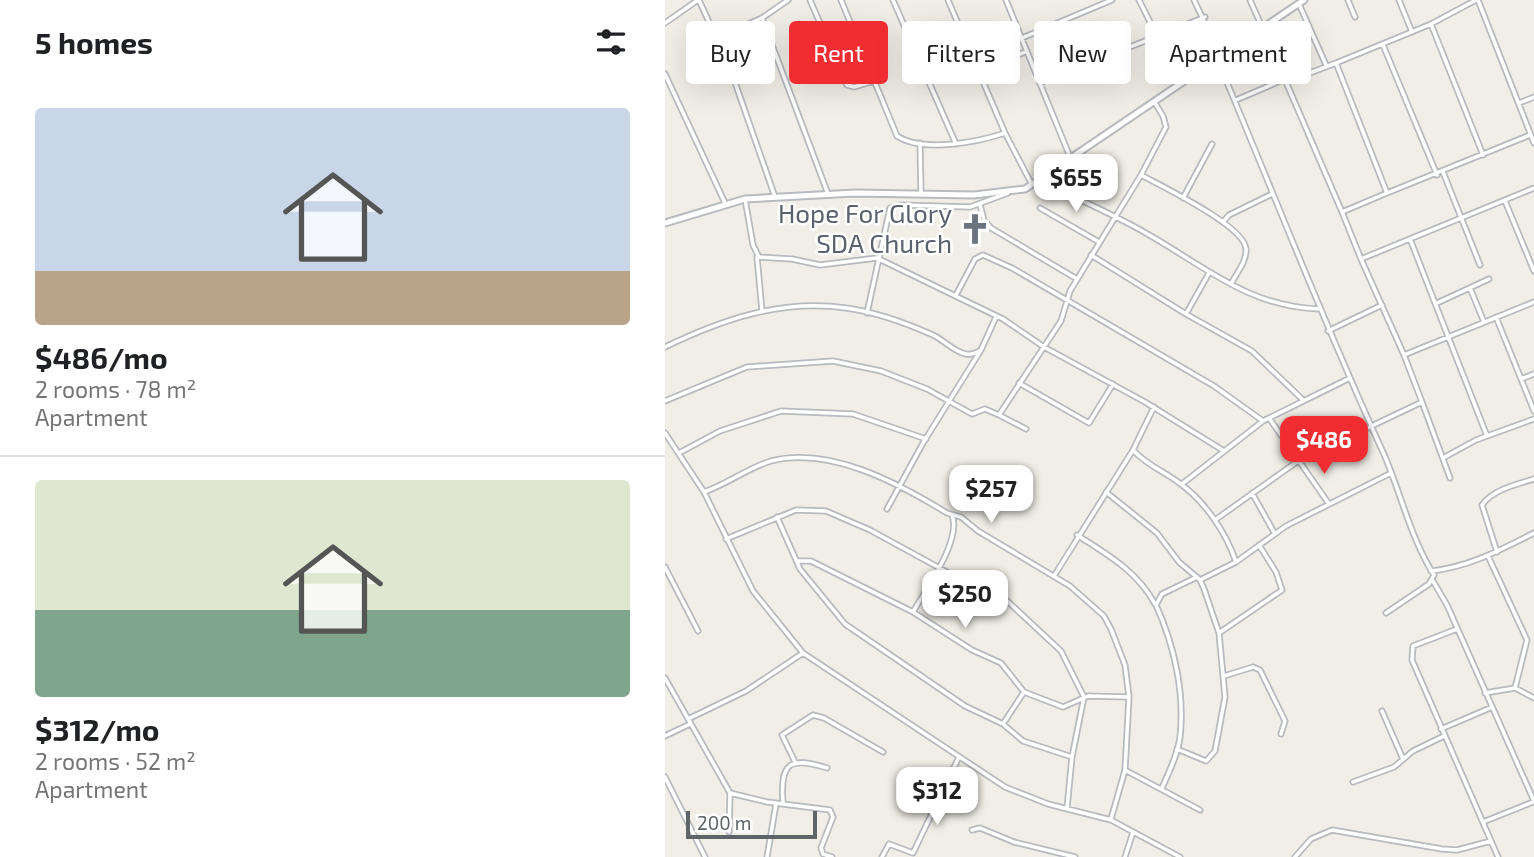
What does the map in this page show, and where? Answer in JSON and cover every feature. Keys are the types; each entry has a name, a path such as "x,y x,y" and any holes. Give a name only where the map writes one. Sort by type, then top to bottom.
{"street":[{"path":"665,23 699,0 710,21"},
{"path":"755,21 788,0"},
{"path":"810,0 819,21"},
{"path":"841,0 850,21"},
{"path":"893,0 956,144"},
{"path":"948,0 957,21"},
{"path":"1006,0 1034,68"},
{"path":"1022,38 1112,0"},
{"path":"1139,0 1150,21"},
{"path":"1194,0 1206,21"},
{"path":"1251,0 1258,21"},
{"path":"1348,0 1355,17"},
{"path":"1399,0 1412,32"},
{"path":"1311,71 1383,45 1477,0 1534,143"},
{"path":"1274,21 1301,2 1327,65"},
{"path":"1193,21 1205,17"},
{"path":"762,18 828,194"},
{"path":"1431,24 1483,155"},
{"path":"1383,45 1437,175"},
{"path":"1020,54 1027,51"},
{"path":"1336,62 1387,193"},
{"path":"665,74 725,204"},
{"path":"735,84 775,197"},
{"path":"848,84 854,87 864,84"},
{"path":"875,84 897,136 920,143 956,144 1006,133"},
{"path":"985,84 1032,185"},
{"path":"1040,84 1072,160"},
{"path":"867,313 887,212 893,206 980,205 1032,185 1184,84"},
{"path":"1229,84 1328,331 1391,473 1417,545 1534,802 1483,822"},
{"path":"1235,100 1277,84"},
{"path":"1286,84 1360,259 1404,355 1450,478"},
{"path":"1519,103 1534,96"},
{"path":"999,415 1064,315 1077,279 1141,175 1166,127 1155,103"},
{"path":"1342,212 1530,135"},
{"path":"920,143 921,194"},
{"path":"1183,198 1212,144"},
{"path":"1443,172 1480,265"},
{"path":"1141,175 1223,222 1247,246 1244,260 1231,284"},
{"path":"1041,181 1114,216 1209,273 1276,305 1319,309"},
{"path":"1360,259 1534,188"},
{"path":"665,223 745,199 828,194 1010,192"},
{"path":"1223,222 1229,215 1272,194"},
{"path":"745,199 757,256 762,311"},
{"path":"1505,201 1534,271"},
{"path":"980,205 984,220 991,228 1077,279"},
{"path":"1040,208 1099,242"},
{"path":"1410,239 1487,436"},
{"path":"1091,254 1186,314 1252,351 1303,400"},
{"path":"955,296 975,259 983,255 1215,386 1263,421"},
{"path":"757,256 820,265 877,258 996,316 1224,451"},
{"path":"1186,314 1209,273"},
{"path":"1437,303 1489,279"},
{"path":"1470,288 1484,323"},
{"path":"1404,355 1534,302"},
{"path":"1328,331 1382,305"},
{"path":"665,347 734,317 812,306 867,313 909,325 945,341 960,352 972,354 981,350"},
{"path":"887,509 981,350 996,316"},
{"path":"1496,317 1534,411"},
{"path":"665,401 747,366 833,361 881,371 951,401 972,414 985,409 1026,429"},
{"path":"1521,379 1534,373"},
{"path":"1182,484 1263,421 1348,379"},
{"path":"1019,383 1089,423 1113,384"},
{"path":"1215,520 1298,461 1422,402"},
{"path":"1054,576 1132,450 1153,407"},
{"path":"678,453 720,431 781,411 853,414 926,439"},
{"path":"1269,418 1329,504"},
{"path":"1443,458 1487,436 1534,419"},
{"path":"665,433 703,492 754,591 803,653 958,759 1005,787 1111,820 1179,857"},
{"path":"1132,450 1182,484 1215,520 1237,562"},
{"path":"703,492 737,479 757,466 788,459 831,460 898,487 964,519 978,531 1054,576 1104,616 1120,647 1129,697 1125,771 1111,820"},
{"path":"1156,605 1162,594 1237,562 1275,534 1391,473"},
{"path":"1497,552 1482,505 1487,498 1513,485 1534,479"},
{"path":"1106,492 1150,526 1198,579 1219,633 1224,676 1224,709 1211,758 1206,761 1177,749"},
{"path":"1252,493 1275,534"},
{"path":"726,538 796,510 837,515 937,568 1009,601 1061,652 1084,697 1072,757 1067,808"},
{"path":"913,612 954,536 952,515"},
{"path":"777,517 797,561 845,624 965,706 1003,724 1024,741 1072,757"},
{"path":"1431,571 1454,569 1497,552 1534,533"},
{"path":"1077,535 1130,570 1142,582 1156,605 1178,670 1181,726 1177,749 1162,788"},
{"path":"1219,633 1282,590 1276,572 1258,544"},
{"path":"1488,556 1527,640 1515,688"},
{"path":"797,561 811,561 913,612 972,650 1001,663 1024,692 1063,707 1084,697 1129,697"},
{"path":"665,567 698,631"},
{"path":"1386,613 1433,581"},
{"path":"1457,629 1413,646 1412,660 1498,857"},
{"path":"1527,640 1534,643"},
{"path":"665,736 746,691 803,653"},
{"path":"1224,676 1253,667 1260,670 1285,721 1281,734"},
{"path":"665,678 730,793 729,832"},
{"path":"1485,693 1515,688 1534,698"},
{"path":"1003,724 1024,692"},
{"path":"1441,729 1490,708"},
{"path":"1382,711 1403,759"},
{"path":"795,762 782,735 813,715 824,718 883,752"},
{"path":"1353,782 1390,769 1444,736"},
{"path":"882,857 889,845 913,855 936,799 958,759"},
{"path":"795,762 827,768"},
{"path":"783,803 783,775 795,762"},
{"path":"1125,771 1200,810"},
{"path":"665,777 705,857"},
{"path":"730,793 832,812 834,817 824,835 820,857"},
{"path":"767,857 776,803"},
{"path":"972,830 980,828 1025,845 1075,857"},
{"path":"1295,857 1311,839 1332,830 1442,849 1457,850 1491,841"},
{"path":"1125,857 1133,832"},
{"path":"822,851 832,857"}],"place":[{"name":"Hope For Glory SDA Church","path":"975,229"}]}
